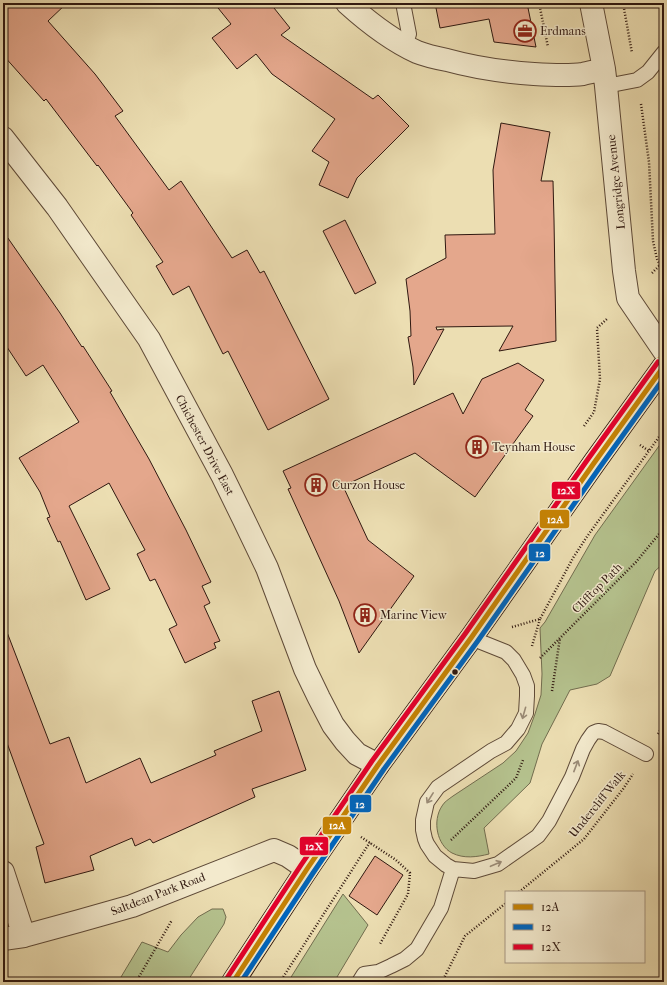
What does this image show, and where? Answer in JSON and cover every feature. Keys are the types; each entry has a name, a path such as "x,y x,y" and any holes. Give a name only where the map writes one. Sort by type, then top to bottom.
{"main road":[{"path":"233,982 307,869 378,765 471,638 664,366"}],"street":[{"path":"347,3 366,20 405,46 418,52 463,65 511,73 546,75 582,74 605,78"},
{"name":"Longridge Avenue","path":"591,3 605,78 628,298 664,351"},
{"name":"Chichester Drive East","path":"3,138 57,206 149,339 222,475 267,568 305,669 333,725 357,754 378,765"},
{"name":"Saltdean Park Road","path":"14,937 132,906 274,850 288,856 307,869"},
{"path":"3,872 14,937"}],"lane":[{"path":"403,3 409,34 405,46"},
{"path":"605,78 637,80 648,72 664,52"},
{"path":"471,638 506,652 514,660 523,675 528,696 526,713 518,729 506,743 491,751 438,787 427,802 423,820 423,830 427,844 435,856 446,865 453,869 474,871 498,864 538,836 549,821 572,777 583,749 593,733 598,731 604,732 646,754"},
{"path":"362,978 405,959 417,949 441,908 453,869"}],"path":[{"path":"539,3 548,49"},
{"path":"623,3 637,80 649,162 653,241 657,259 660,265 664,268"},
{"path":"583,428 594,412 600,379 597,328 660,265"},
{"path":"471,638 540,619 573,558 586,538 664,430"},
{"name":"Clifftop Path","path":"541,657 636,562 664,528"},
{"name":"Undercliff Walk","path":"521,891 584,839 624,789 646,754"},
{"path":"280,982 370,842"},
{"path":"362,978 408,894 410,873 396,860 373,844"},
{"path":"442,982 465,936 505,904"},
{"path":"136,982 173,918"}],"green space":[{"path":"664,439 664,563 655,571 610,676 597,684 570,690 542,744 530,783 484,828 489,854 470,857 452,853 443,844 438,832 437,819 442,806 453,796 503,763 516,751 528,733 541,695 542,674 540,628 545,622 595,535"},
{"path":"343,894 368,925 334,982 288,982"},
{"path":"212,909 223,909 226,917 224,924 187,982 118,982 142,942 168,952 198,917"}],"building":[{"path":"3,3 67,3 48,21 95,74 123,111 115,116 169,190 181,181 232,258 247,250 260,273 264,271 329,399 268,430 228,351 223,354 189,286 173,295 156,266 163,262 131,215 133,213 98,165 97,166 46,99 44,101 3,55"},
{"path":"214,3 270,3 290,28 281,35 373,99 378,95 409,126 357,178 348,198 319,185 329,162 312,151 335,119 272,74 256,54 237,69 212,38 231,24"},
{"path":"435,3 527,3 536,47 494,42 489,19 440,28"},
{"path":"501,123 550,132 541,181 553,181 556,341 499,351 513,326 436,327 437,330 444,329 414,385 413,367 408,337 411,336 406,279 446,258 445,235 495,234 493,170"},
{"path":"345,220 376,283 355,294 323,231"},
{"path":"3,231 82,347 83,346 112,391 110,392 149,459 211,582 202,586 210,603 204,606 220,641 214,643 216,648 185,663 169,629 177,625 155,579 150,581 137,554 145,550 109,483 69,506 110,589 86,600 60,541 58,542 47,518 50,517 40,492 19,458 79,422 43,365 26,376 3,341"},
{"path":"518,363 544,380 525,410 533,416 475,497 415,453 343,486 368,540 414,576 359,653 339,601 288,489 291,488 283,471 453,393 463,414 482,379"},
{"path":"5,627 50,744 69,737 86,783 140,758 151,783 216,755 214,751 262,731 252,701 279,691 306,770 252,789 255,797 153,843 150,839 135,846 132,838 90,856 94,870 45,883 36,847 44,844 3,732 3,628"},
{"path":"375,856 403,875 377,915 349,896"}],"transit line":[{"name":"12X","path":"227,978 301,865 372,761 465,634 658,362"},
{"name":"12A","path":"233,982 307,869 378,765 471,638 664,366"},
{"name":"12","path":"241,982 384,769 477,642 664,378"}],"place":[{"name":"Erdmans","path":"525,31"},
{"name":"Teynham House","path":"477,447"},
{"name":"Curzon House","path":"316,485"},
{"name":"Marine View","path":"365,615"}]}
